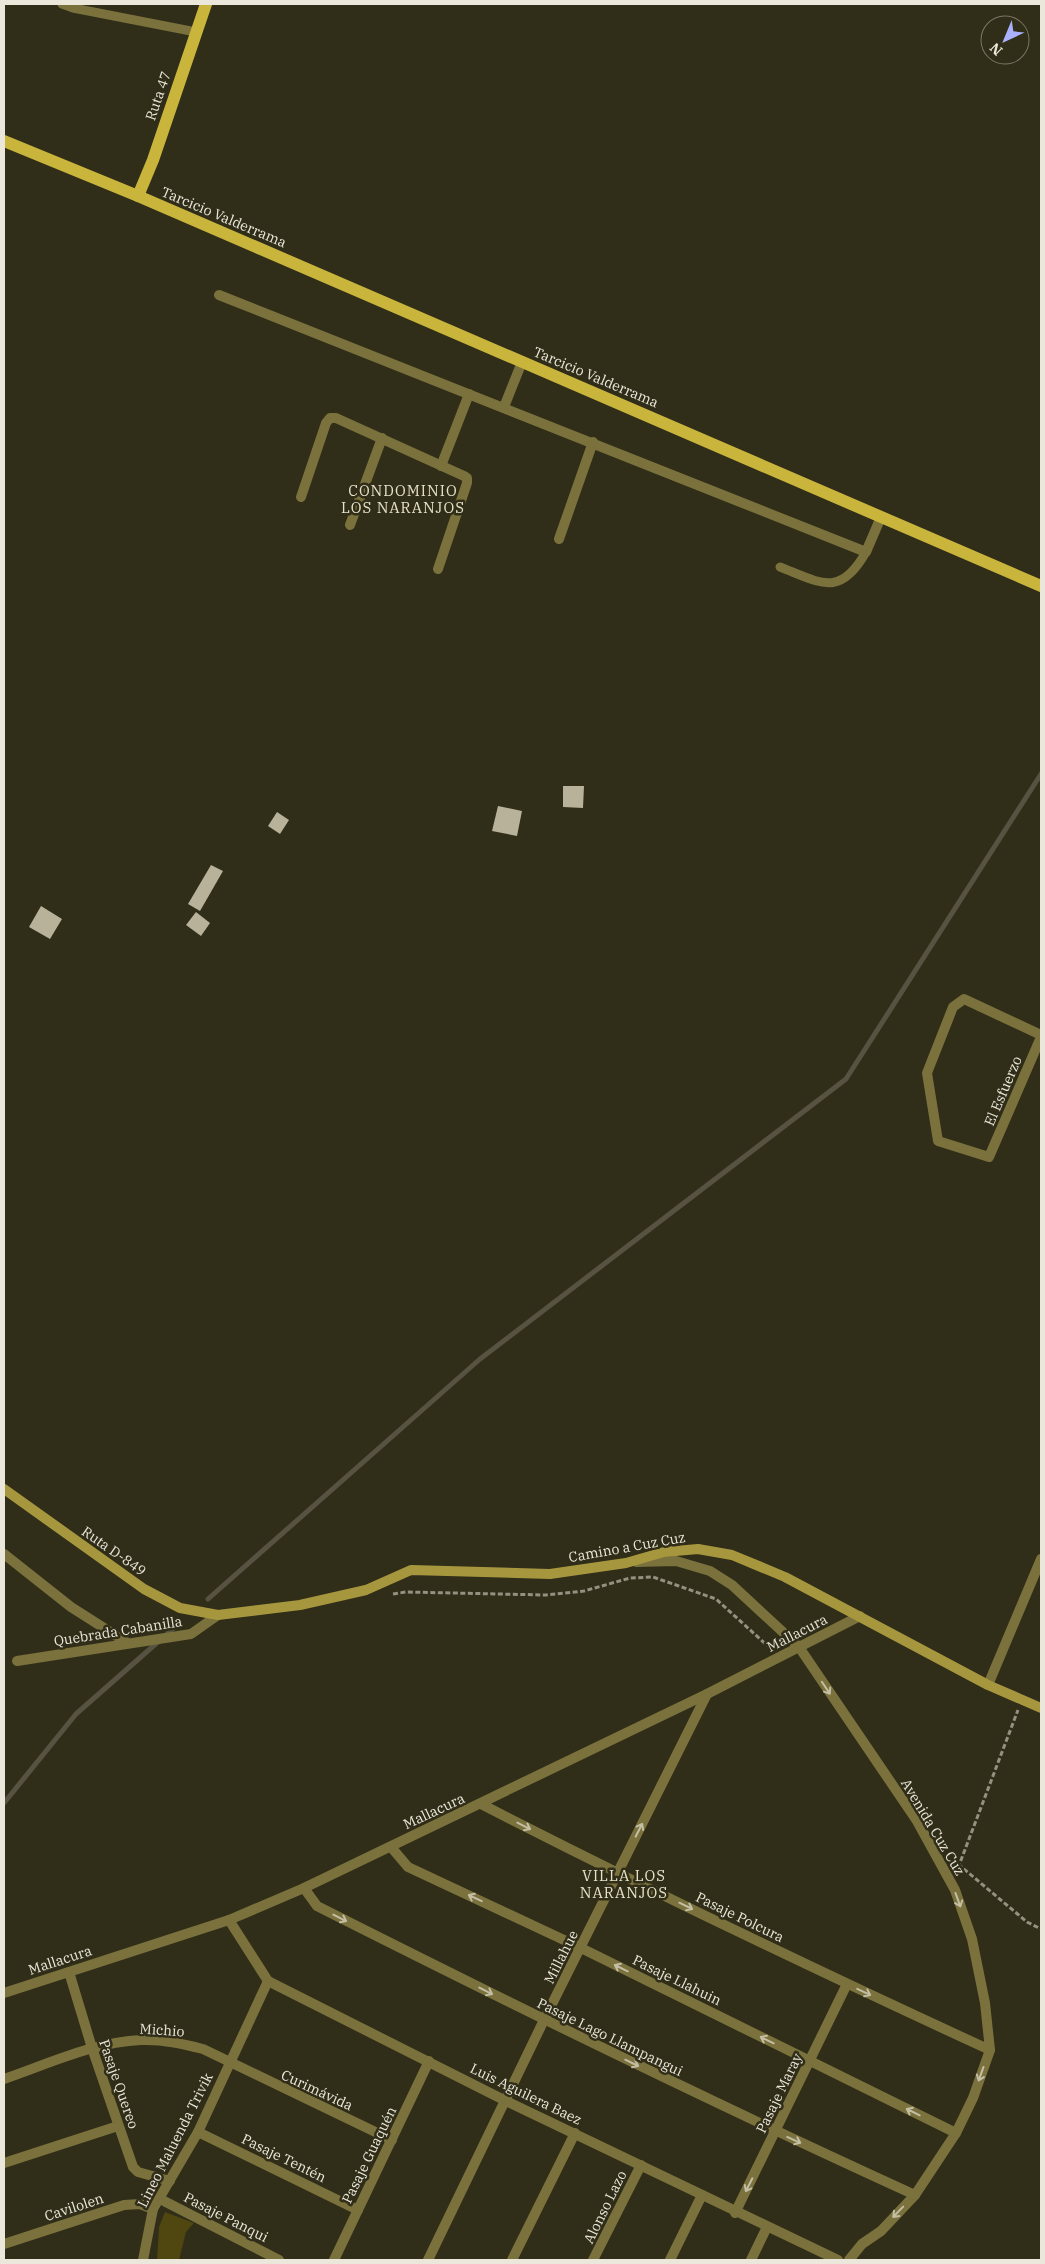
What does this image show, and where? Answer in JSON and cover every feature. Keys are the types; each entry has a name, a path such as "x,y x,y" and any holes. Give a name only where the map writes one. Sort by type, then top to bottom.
{"main road":[{"name":"Ruta 47","path":"138,196 153,160 206,4"},
{"name":"Tarcicio Valderrama","path":"4,141 138,196 1041,586"},
{"name":"Ruta D-849","path":"4,1488 144,1589 180,1608 218,1615"},
{"name":"Camino a Cuz Cuz","path":"218,1615 300,1605 366,1590 411,1570 550,1574 626,1563 664,1552 698,1549 732,1555 785,1577 988,1685 1041,1708"}],"street":[{"path":"219,295 866,552 881,517"},
{"path":"504,407 522,362"},
{"path":"441,466 469,394"},
{"path":"301,497 326,423 330,418 382,438 464,476 467,478 467,483 438,569"},
{"path":"350,525 382,438"},
{"path":"559,539 592,442"},
{"name":"El Esfuerzo","path":"964,999 1041,1036 989,1156 938,1141 927,1073 953,1007 964,999"},
{"path":"4,1554 71,1607 126,1642"},
{"path":"988,1685 1041,1559"},
{"name":"Avenida Cuz Cuz","path":"626,1563 676,1561 710,1571 732,1585 799,1647 917,1822 954,1890 972,1940 985,2003 990,2050 973,2098 956,2133 915,2195 881,2231 862,2244 849,2260"},
{"name":"Quebrada Cabanilla","path":"17,1661 126,1642 191,1634 218,1615"},
{"name":"Mallacura","path":"4,1993 229,1920 304,1888 707,1694 860,1616"},
{"name":"Millahue","path":"428,2260 544,2020 707,1694"},
{"name":"Pasaje Polcura","path":"481,1804 618,1874 990,2050"},
{"name":"Pasaje Llahuin","path":"390,1847 408,1867 581,1948 956,2133"},
{"name":"Pasaje Lago Llampangui","path":"304,1888 317,1906 544,2020 776,2132 915,2195"},
{"path":"229,1920 268,1981"},
{"name":"Pasaje Quereo","path":"69,1972 118,2126 136,2170 170,2181"},
{"name":"Luis Aguilera Baez","path":"268,1981 506,2101 838,2260"},
{"name":"Lineo Maluenda Trivik","path":"143,2260 153,2210 198,2132 268,1981"},
{"name":"Pasaje Maray","path":"735,2212 776,2132 847,1984"},
{"name":"Michio","path":"4,2079 92,2048 141,2040 178,2043 203,2049 230,2064"},
{"name":"Pasaje Guaquén","path":"334,2260 429,2061"},
{"name":"Curimávida","path":"230,2064 392,2140"},
{"path":"4,2163 118,2126"},
{"name":"Pasaje Tentén","path":"198,2132 358,2210"},
{"path":"512,2260 575,2133"},
{"name":"Alonso Lazo","path":"593,2260 641,2165"},
{"path":"670,2260 702,2195"},
{"name":"Pasaje Panqui","path":"160,2198 279,2260"},
{"name":"Cavilolen","path":"4,2244 124,2205 140,2204 153,2210"},
{"path":"751,2260 767,2227"}],"lane":[{"path":"62,4 73,8 196,32"},
{"path":"780,567 824,584 842,582 857,568 866,552"}],"path":[{"path":"954,1890 958,1864 1022,1700"},
{"path":"958,1864 1027,1922 1041,1929"}],"shaded area":[{"path":"165,2212 194,2223 186,2232 179,2260 157,2260 159,2227"}],"building":[{"path":"563,786 584,786 583,808 563,807"},
{"path":"498,806 522,811 517,836 492,831"},
{"path":"277,812 289,820 280,834 268,826"},
{"path":"211,865 223,871 200,911 188,904"},
{"path":"41,906 62,919 50,939 29,927"},
{"path":"196,912 210,923 201,936 186,925"}],"waterway":[{"path":"208,1599 480,1359 846,1079 1041,774"},
{"path":"165,1636 180,1622"},
{"path":"4,1803 76,1714 159,1641"}],"district":[{"name":"CONDOMINIO LOS NARANJOS","path":"403,500"},
{"name":"VILLA LOS NARANJOS","path":"624,1884"}]}
